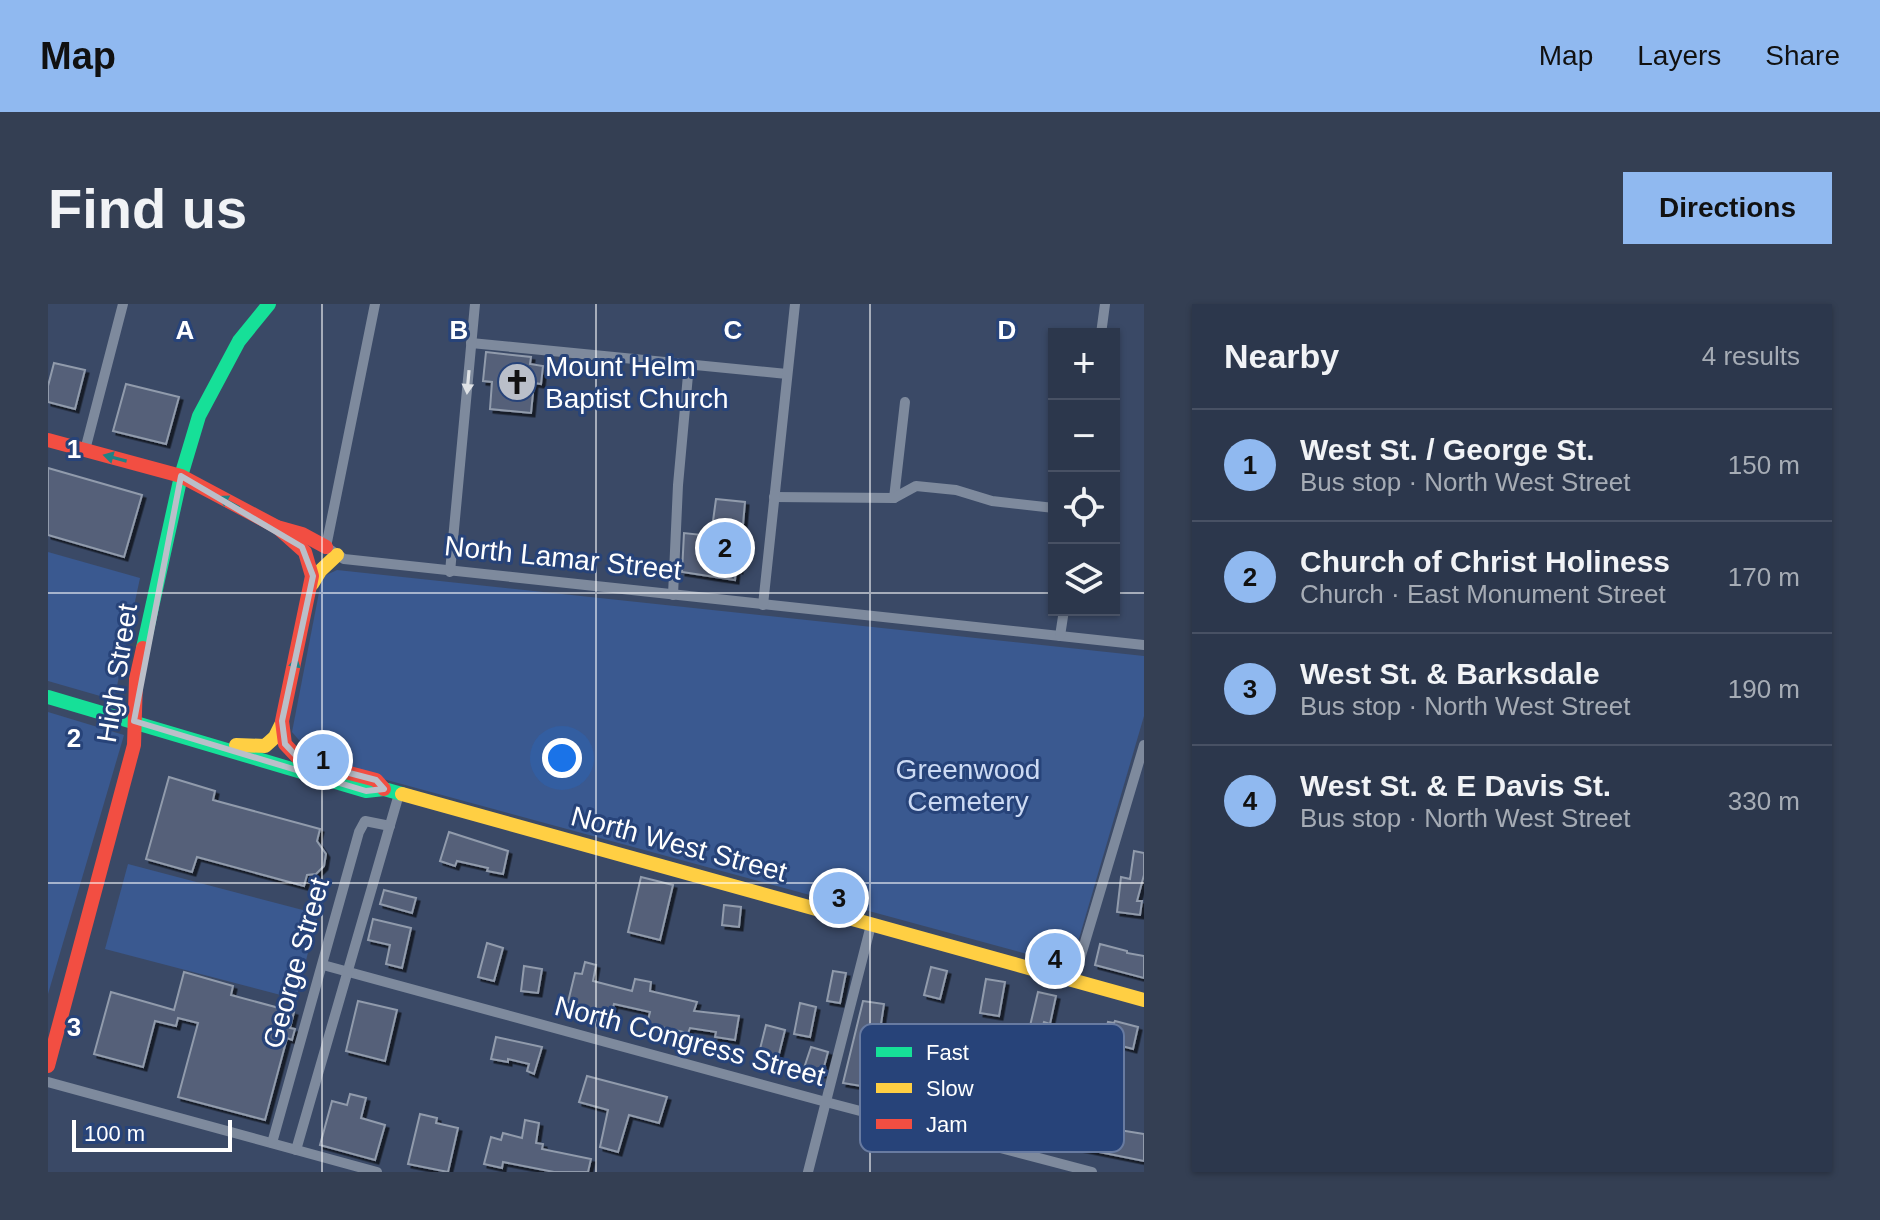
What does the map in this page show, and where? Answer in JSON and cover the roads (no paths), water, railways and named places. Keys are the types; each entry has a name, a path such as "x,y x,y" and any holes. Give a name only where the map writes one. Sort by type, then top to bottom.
{"street":[{"path":"85,450 123,304"},
{"name":"High Street","path":"48,1066 134,745 136,679 181,476 199,416 239,341 269,304"},
{"path":"311,588 331,551 375,304"},
{"path":"450,572 475,304"},
{"path":"763,605 795,304"},
{"path":"1102,328 1105,304"},
{"path":"471,343 787,374"},
{"path":"673,595 678,485 689,364"},
{"path":"894,498 905,402"},
{"name":"North Lamar Street","path":"48,440 181,476 277,527 302,534 351,562 1144,645"},
{"path":"774,497 894,498 916,486 956,490 992,501 1048,507"},
{"path":"211,743 265,746 275,737 282,721 311,588 311,558 277,527"},
{"path":"1060,636 1063,616"},
{"name":"North West Street","path":"48,697 366,791 392,792 1144,1000"},
{"name":"North West Street","path":"282,721 285,744 295,756 376,780 392,792"},
{"path":"1073,982 1144,745"},
{"name":"George Street","path":"296,1150 390,826 392,792"},
{"name":"George Street","path":"272,1143 361,825 371,821 390,826"},
{"path":"808,1172 871,925"},
{"name":"North Congress Street","path":"323,965 860,1111"},
{"path":"48,1082 377,1172"},
{"name":"North Congress Street","path":"1016,1152 1092,1172"}],"place":[{"name":"Mount Helm Baptist Church","path":"517,382"},
{"name":"Church of Christ Holiness","path":"725,548"},
{"name":"West St. / George St.","path":"323,760"},
{"name":"West St. & Barksdale","path":"839,898"},
{"name":"West St. & E Davis St.","path":"1055,959"}],"park label":[{"name":"Greenwood Cemetery","path":"968,785"}]}
